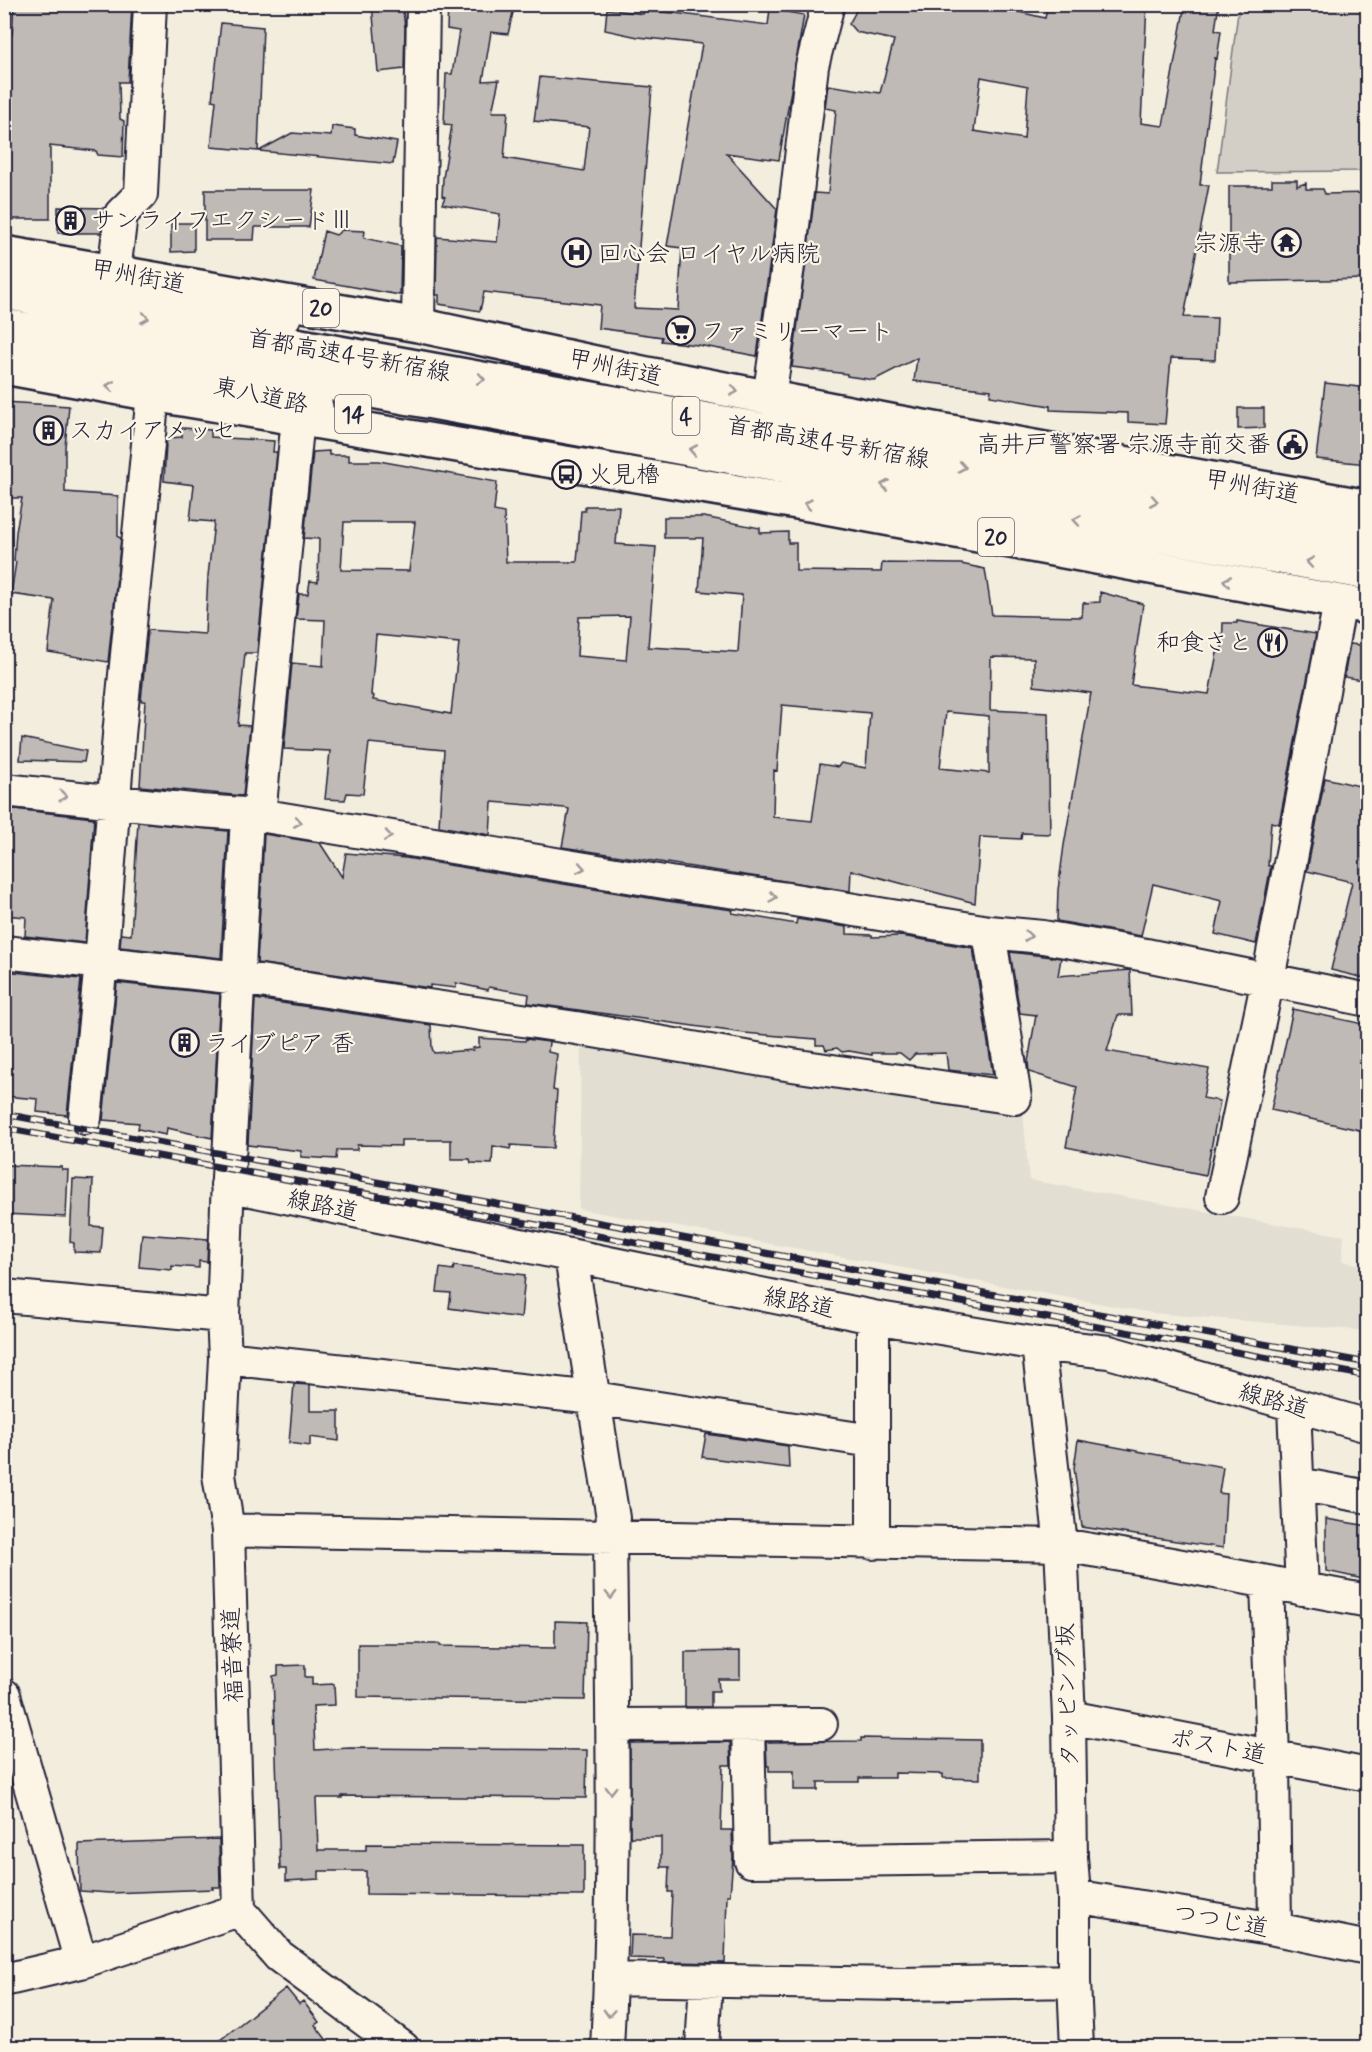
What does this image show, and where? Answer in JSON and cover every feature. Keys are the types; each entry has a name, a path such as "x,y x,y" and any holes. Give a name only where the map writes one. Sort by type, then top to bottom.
{"main road":[{"name":"甲州街道","path":"4,253 105,280 418,325 769,398 1368,507"},
{"path":"4,273 105,280 636,370"},
{"name":"首都高速4号新宿線","path":"4,292 1368,540"},
{"name":"首都高速4号新宿線","path":"4,326 121,345 1368,573"},
{"name":"東八道路","path":"4,343 82,356 623,473"},
{"name":"20","path":"4,367 951,529 1354,605"}],"street":[{"path":"105,280 121,214 141,194 150,4"},
{"path":"418,325 423,4"},
{"path":"769,398 812,66 828,4"},
{"path":"85,1118 101,963 120,724 153,394"},
{"name":"福音寮道","path":"239,1910 228,1530 219,1475 225,1358 223,1316 227,1185 238,978 253,815 298,418"},
{"path":"1222,1197 1268,979 1354,605"},
{"path":"4,790 253,815 670,883 1089,945 1368,1000"},
{"path":"4,952 238,978 1015,1098 989,932"},
{"name":"線路道","path":"227,1185 873,1317 1038,1344 1109,1352 1156,1364 1294,1407 1368,1426"},
{"path":"571,1257 613,1518 610,1536 612,1725 610,1979 607,2048"},
{"path":"4,1296 223,1316"},
{"path":"873,1317 873,1542"},
{"name":"タッピング坂","path":"1038,1344 1061,1545 1069,1717 1077,2048"},
{"path":"225,1358 594,1398 872,1441"},
{"path":"1294,1407 1302,1589"},
{"path":"1298,1484 1368,1497"},
{"path":"228,1530 1061,1545 1165,1561 1267,1583 1368,1601"},
{"path":"1267,1583 1273,1757 1275,1929"},
{"path":"4,1695 81,1962"},
{"name":"ポスト道","path":"1069,1717 1368,1775"},
{"path":"612,1725 821,1724"},
{"path":"748,1725 751,1861 1071,1857"},
{"name":"つつじ道","path":"1074,1896 1275,1929 1368,1948"},
{"path":"4,1980 81,1962 239,1910 279,1956 403,2048"},
{"path":"610,1979 902,1984 1074,1981"},
{"path":"702,2048 705,1982"}],"shaded area":[{"path":"1239,5 1367,5 1367,171 1217,172"},
{"path":"581,1043 1023,1111 1029,1180 1344,1236 1342,1261 1367,1266 1367,1331 1152,1313 579,1209"}],"building":[{"path":"14,4 132,4 128,82 119,82 120,119 124,121 123,157 98,155 96,151 50,146 50,219 4,219 4,35 12,35"},
{"path":"372,4 402,4 405,27 404,69 378,72"},
{"path":"448,4 515,4 508,34 491,32 483,81 499,80 492,112 508,112 504,158 584,171 589,127 534,121 540,77 652,87 634,308 678,310 682,248 667,246 702,44 638,37 605,30 607,9 643,14 644,11 674,13 768,25 770,9 804,15 779,160 726,153 777,209 757,356 661,341 662,337 598,328 600,305 484,292 480,311 439,304 439,295 436,295 437,237 497,242 500,214 442,204 445,197 442,196 443,178 452,125 444,124 446,74 452,74 459,31 447,29"},
{"path":"857,4 984,4 1045,18 1048,4 1147,4 1141,123 1163,126 1185,4 1219,4 1215,30 1221,31 1217,59 1215,58 1200,185 1209,185 1184,317 1217,318 1215,360 1171,358 1165,424 1128,422 1128,413 1050,410 1050,406 990,396 991,390 914,381 917,358 874,380 792,367 815,193 828,194 836,110 825,108 828,85 880,93 894,40 856,32 849,24","holes":["981,77 1028,86 1024,139 974,131"]},
{"path":"221,23 263,27 258,151 211,147 216,101 212,100"},
{"path":"332,126 355,129 355,135 397,142 393,164 259,151 292,133 331,136"},
{"path":"1272,180 1297,180 1297,186 1306,183 1306,189 1323,189 1325,194 1368,193 1368,279 1229,282 1229,186 1272,186"},
{"path":"205,190 314,190 309,227 255,227 254,240 205,240"},
{"path":"58,207 105,208 101,233 58,233"},
{"path":"171,223 194,223 194,251 171,252"},
{"path":"342,230 365,231 364,238 401,246 400,295 314,280 324,231 336,235"},
{"path":"1325,383 1368,388 1368,464 1316,459"},
{"path":"4,402 69,406 65,447 65,492 118,496 118,537 121,538 108,662 48,652 54,600 11,594 16,562 14,561 16,532 22,498 4,498"},
{"path":"1238,408 1264,408 1264,428 1238,429"},
{"path":"182,428 211,430 211,437 274,441 273,452 277,452 257,653 245,653 238,725 250,726 243,796 140,786 145,701 141,701 148,630 205,634 214,522 190,520 194,485 164,481 166,443 170,438 182,437"},
{"path":"329,451 329,455 349,455 349,461 379,461 497,482 494,511 504,513 506,562 577,562 581,511 585,511 585,506 619,506 616,544 656,547 648,647 738,652 742,595 699,591 703,538 664,538 664,517 704,517 760,528 760,533 788,532 788,543 796,543 796,571 881,572 882,563 961,564 985,569 992,615 1082,617 1083,603 1100,602 1100,592 1143,604 1131,685 1209,694 1217,653 1222,652 1223,623 1237,623 1237,621 1316,634 1279,824 1271,822 1268,866 1271,866 1256,944 1215,934 1222,901 1153,884 1141,936 1057,921 1058,890 1064,845 1091,693 1034,686 1034,658 991,657 990,710 1048,713 1050,834 1022,833 1021,839 980,837 975,903 851,870 850,891 562,847 569,809 565,808 492,802 490,835 439,826 444,750 369,743 363,794 347,793 345,800 325,799 330,751 284,749 292,663 323,666 325,620 296,619 299,594 308,594 310,581 318,582 319,539 304,538 313,452","holes":["344,522 415,522 409,571 341,570","630,616 626,660 577,656 579,617","376,635 459,643 451,714 373,700 374,696 371,695","782,705 870,713 866,768 841,763 838,767 820,764 812,821 773,817 774,770 777,771","946,712 989,716 989,773 940,768"]},
{"path":"1350,644 1368,646 1368,681 1344,677"},
{"path":"22,738 86,751 84,762 20,760"},
{"path":"1325,778 1368,788 1368,926 1362,947 1368,948 1368,979 1331,970 1352,882 1307,871"},
{"path":"4,808 94,818 85,943 25,936 26,917 4,915"},
{"path":"138,822 228,831 221,958 120,947 121,934 131,935"},
{"path":"264,834 320,843 342,877 346,853 406,858 733,910 732,913 796,924 797,919 847,927 847,934 872,935 872,937 901,936 973,948 993,1075 948,1070 946,1053 915,1054 909,1060 900,1053 872,1053 872,1055 842,1052 837,1048 826,1050 824,1045 816,1045 816,1039 744,1033 528,1003 529,994 489,987 488,990 456,983 456,988 430,985 430,988 257,963"},
{"path":"1010,952 1061,958 1058,976 1130,970 1132,1015 1118,1015 1107,1051 1209,1069 1203,1098 1220,1101 1206,1175 1066,1147 1077,1087 1029,1072 1028,1062 1036,1015 1020,1013"},
{"path":"4,971 81,979 67,1115 37,1112 38,1099 4,1096"},
{"path":"117,983 220,994 212,1138 167,1128 166,1135 138,1129 139,1123 103,1120"},
{"path":"255,999 431,1025 434,1053 473,1050 479,1047 479,1038 549,1042 548,1052 557,1054 553,1090 557,1091 553,1148 511,1145 510,1149 493,1146 492,1164 471,1163 470,1159 451,1159 451,1140 401,1140 401,1146 357,1145 357,1150 337,1150 336,1159 301,1157 301,1151 248,1145"},
{"path":"1293,1009 1368,1025 1368,1132 1271,1110"},
{"path":"4,1165 62,1167 62,1170 68,1170 66,1217 4,1214"},
{"path":"73,1179 93,1180 91,1226 103,1227 101,1253 74,1252 74,1243 70,1242"},
{"path":"142,1234 208,1239 207,1262 199,1261 199,1268 172,1266 172,1270 139,1267"},
{"path":"454,1266 525,1275 521,1318 449,1308 451,1293 437,1292 440,1268 453,1270"},
{"path":"294,1384 310,1385 310,1411 339,1411 339,1441 310,1437 310,1446 289,1443"},
{"path":"706,1434 788,1446 789,1468 702,1457"},
{"path":"1078,1440 1223,1467 1219,1493 1226,1494 1223,1548 1082,1527 1074,1468"},
{"path":"1326,1519 1368,1526 1368,1580 1326,1571"},
{"path":"555,1621 587,1622 585,1700 358,1697 358,1644 555,1648"},
{"path":"740,1651 740,1679 718,1679 719,1691 711,1691 711,1707 685,1707 685,1652"},
{"path":"305,1665 305,1677 312,1677 312,1685 334,1684 335,1705 313,1706 315,1750 350,1748 587,1750 586,1798 342,1796 342,1798 316,1798 318,1850 366,1850 366,1844 584,1845 584,1896 366,1894 366,1871 319,1871 319,1879 286,1881 286,1869 280,1869 273,1676 278,1675 278,1666"},
{"path":"861,1738 980,1740 980,1779 943,1778 943,1774 895,1773 895,1778 859,1778 859,1782 818,1782 818,1790 794,1790 794,1771 769,1771 769,1766 767,1766 766,1742 861,1741"},
{"path":"730,1742 731,1765 723,1765 721,1830 732,1830 733,1858 730,1895 727,1895 725,1963 664,1962 664,1959 630,1958 631,1935 670,1936 672,1892 668,1892 669,1867 661,1867 661,1837 630,1837 630,1743"},
{"path":"219,1839 220,1887 110,1893 80,1891 79,1844"},
{"path":"286,1988 299,2004 303,2001 319,2022 315,2025 333,2048 210,2048"}],"railway":[{"path":"4,1114 1368,1363"},
{"path":"4,1128 1368,1376"}],"place":[{"name":"サンライフエクシードⅢ","path":"70,220"},
{"name":"宗源寺","path":"1287,243"},
{"name":"回心会 ロイヤル病院","path":"577,253"},
{"name":"ファミリーマート","path":"680,331"},
{"name":"スカイアメッセ","path":"48,430"},
{"name":"高井戸警察署 宗源寺前交番","path":"1292,444"},
{"name":"火見櫓","path":"567,474"},
{"name":"和食さと","path":"1273,642"},
{"name":"ライブピア 香","path":"184,1043"}]}
